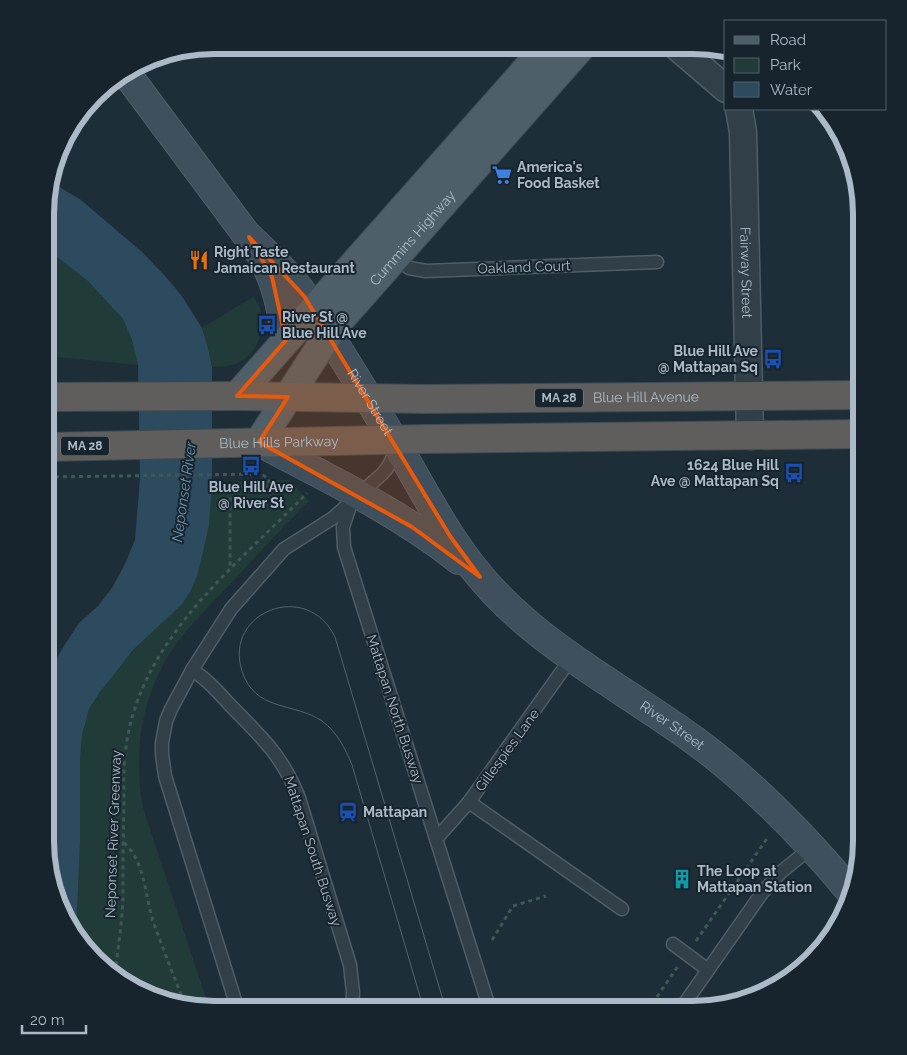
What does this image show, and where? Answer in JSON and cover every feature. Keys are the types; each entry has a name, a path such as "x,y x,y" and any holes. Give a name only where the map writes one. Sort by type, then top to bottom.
{"highway":[{"name":"Blue Hill Avenue","path":"369,398 853,394"},
{"name":"MA 28","path":"54,397 237,396 369,398"},
{"name":"MA 28","path":"393,440 853,434"},
{"name":"Blue Hills Parkway","path":"54,447 393,440"}],"main road":[{"name":"Cummins Highway","path":"237,396 540,54"},
{"name":"Cummins Highway","path":"248,442 288,397 328,334 575,54"},
{"name":"River Street","path":"130,78 250,237 264,259 280,297 286,340"},
{"name":"River Street","path":"250,237 286,274 313,310 369,398 450,536 480,577"},
{"name":"River Street","path":"248,442 358,496 412,527 456,557 480,577 526,622 572,657 718,758 767,801 812,847 847,887"}],"street":[{"path":"685,54 724,87"},
{"name":"Fairway Street","path":"739,110 744,132 750,436"}],"lane":[{"name":"Oakland Court","path":"396,257 409,268 426,271 657,262"},
{"path":"235,1001 165,776 162,743 166,721 176,697 231,609 278,556 293,542 333,518 388,467 394,450 393,440"},
{"name":"Mattapan North Busway","path":"358,496 348,509 345,518 343,527 344,547 487,1001"},
{"name":"Gillespies Lane","path":"436,839 469,802 572,657"},
{"name":"Mattapan South Busway","path":"192,670 207,681 268,743 281,760 291,779 299,798 350,965 352,1001"},
{"path":"469,802 622,909"},
{"path":"686,1001 762,893 781,872 812,847"},
{"path":"673,944 708,970"}],"path":[{"path":"54,477 261,474 269,479 269,486 230,487 230,568"},
{"name":"Neponset River Greenway","path":"116,968 122,924 124,762 126,745 134,714 146,683 163,651 185,621 230,568 281,521 310,490"},
{"path":"654,1001 773,830"},
{"path":"123,842 132,852 142,875 153,922 183,998"},
{"path":"492,940 513,906 546,896"}],"highlighted area":[{"path":"249,237 304,296 450,536 480,577 412,527 259,442 288,397 237,396 286,340 272,277"}],"green space":[{"path":"54,255 88,281 123,319 132,340 138,365 54,357"},
{"path":"253,297 261,313 262,323 261,333 253,351 238,363 212,367 202,328"},
{"path":"289,480 309,501 201,614 172,650 161,668 153,687 142,726 139,767 143,808 207,1001 203,1001 162,993 134,980 116,968 101,954 87,939 76,923 80,843 80,759 82,735 89,709 117,668 150,633 198,573 212,483"}],"water":[{"name":"Neponset River","path":"56,185 81,200 142,252 181,295 202,328 212,367 212,483 209,525 198,573 191,590 182,604 133,650 89,709 82,735 80,759 80,843 76,923 66,903 59,883 55,862 54,663 79,623 98,606 112,588 125,564 135,540 140,479 138,365 132,340 123,319 88,281 54,255"}],"tram line":[{"path":"421,1001 352,765 343,747 332,730 322,721 311,715 266,700 256,693 248,684 242,671 239,650 245,633 256,619 271,610 288,607 306,610 322,619 335,637 443,1001"}],"place":[{"name":"America's Food Basket","path":"502,175"},
{"name":"Right Taste Jamaican Restaurant","path":"199,260"},
{"name":"River St @ Blue Hill Ave","path":"267,325"},
{"name":"Blue Hill Ave @ Mattapan Sq","path":"773,359"},
{"name":"Blue Hill Ave @ River St","path":"251,466"},
{"name":"1624 Blue Hill Ave @ Mattapan Sq","path":"794,473"},
{"name":"Mattapan","path":"348,812"},
{"name":"The Loop at Mattapan Station","path":"682,879"}]}
